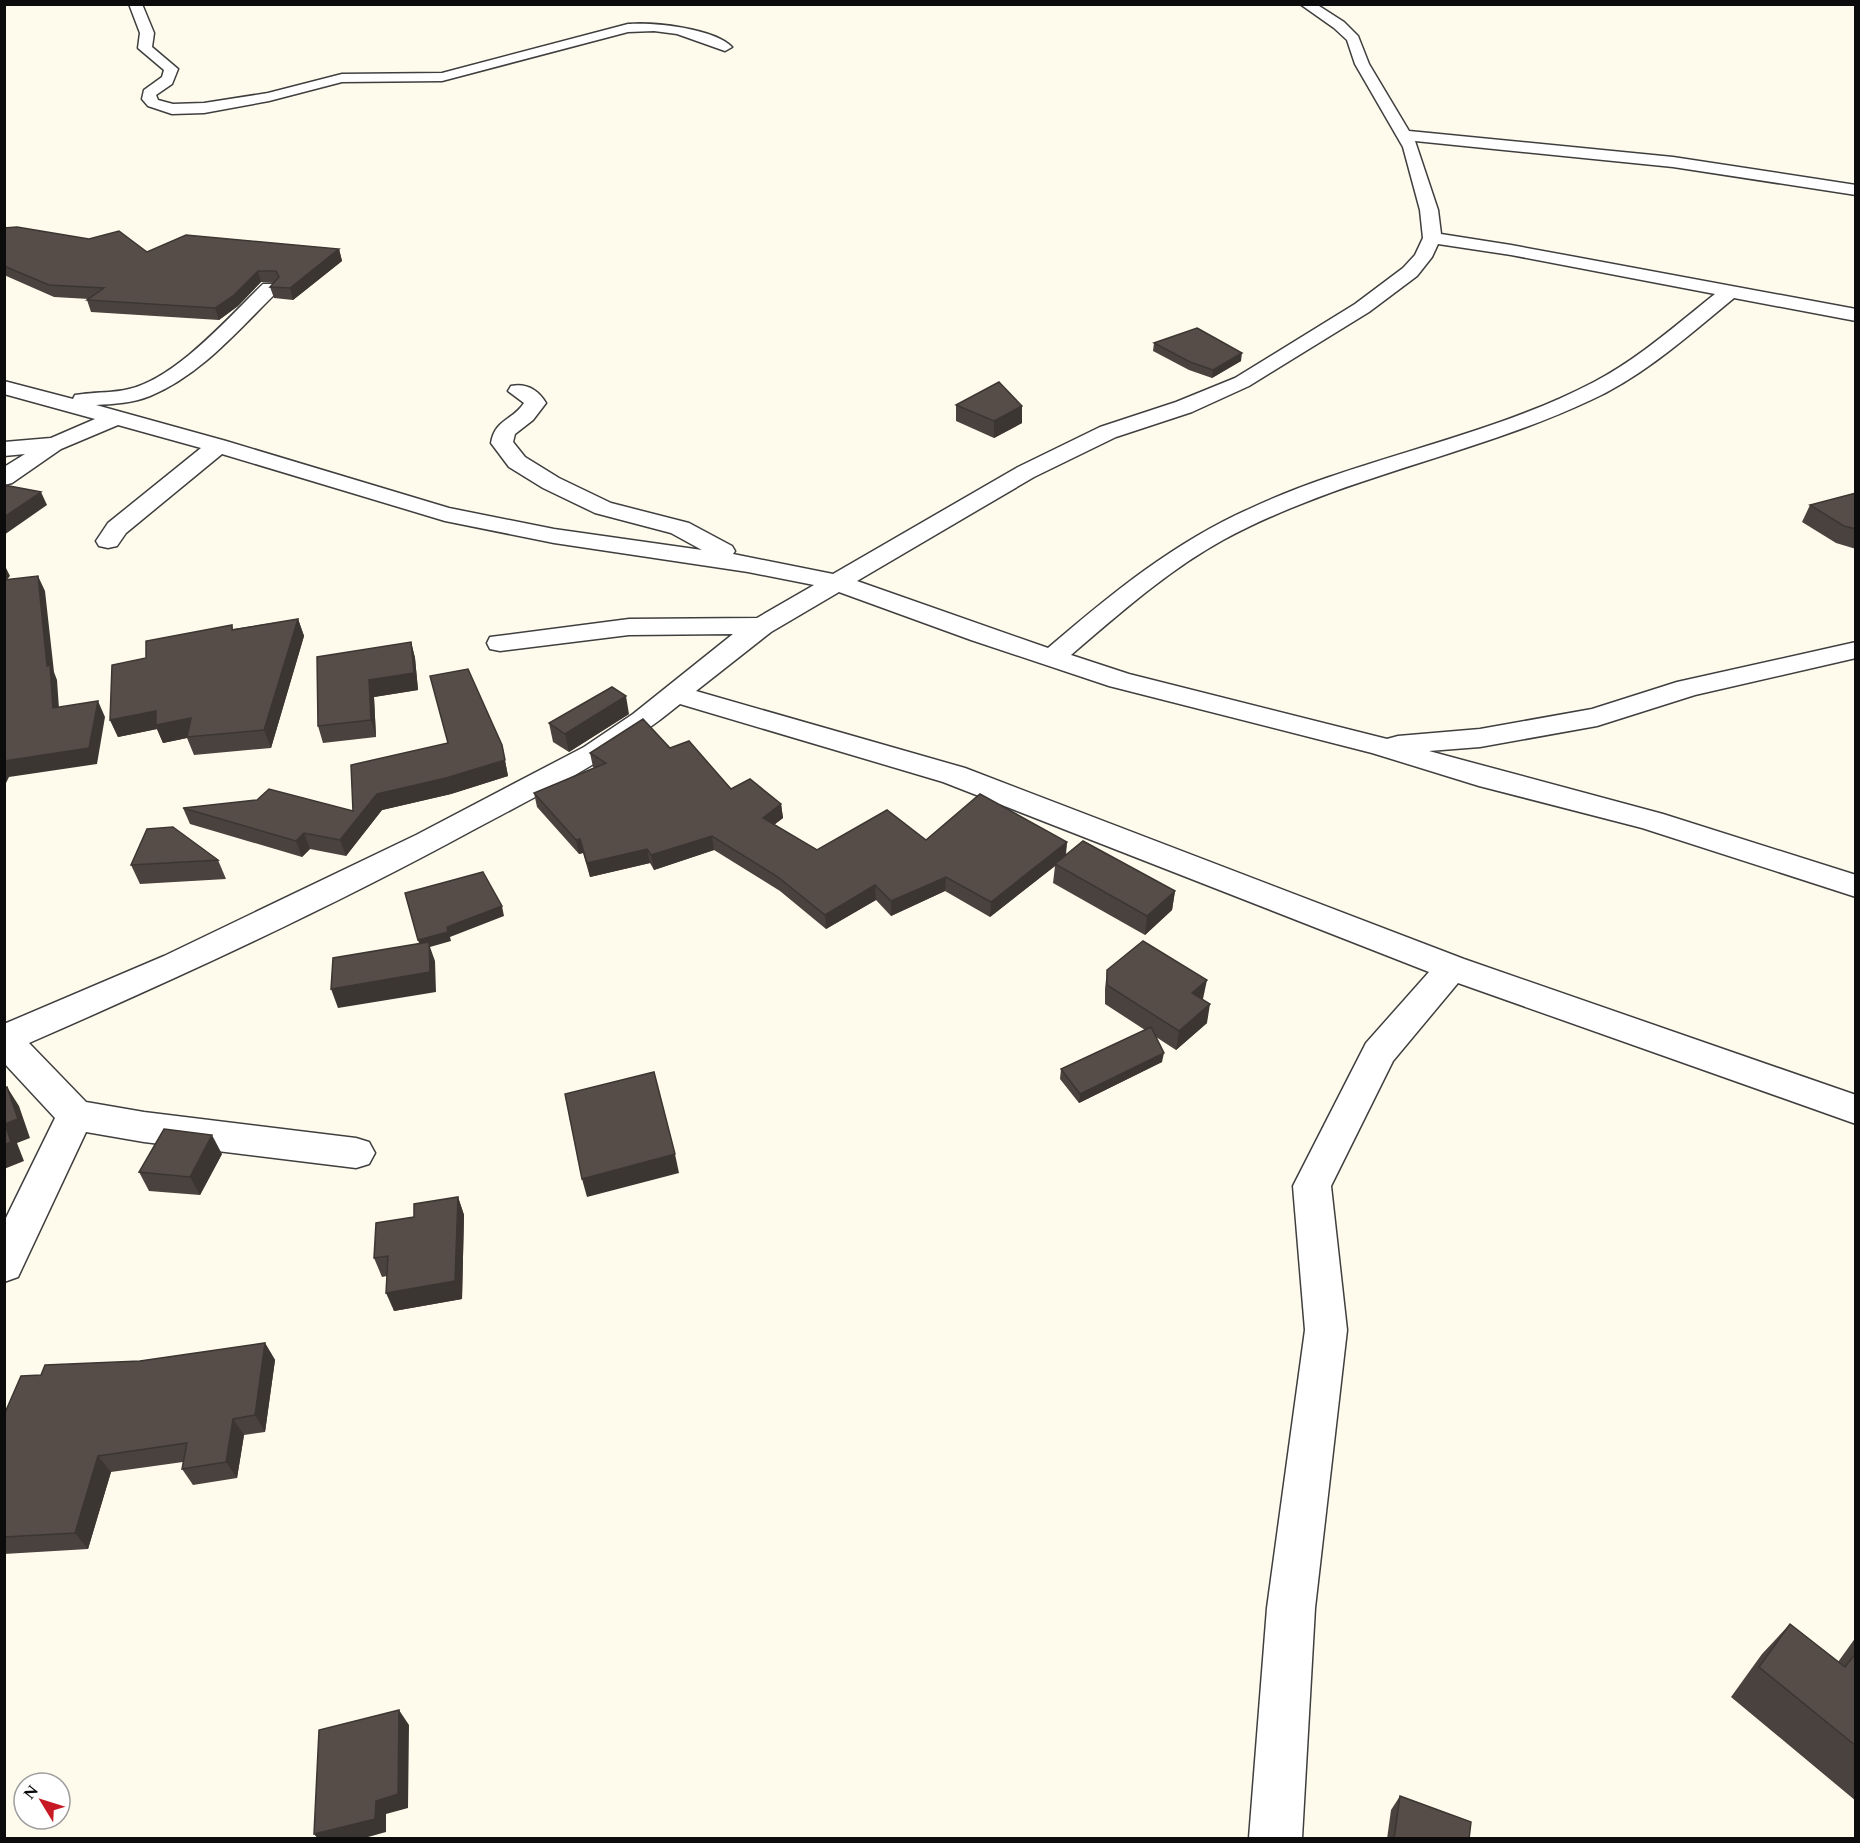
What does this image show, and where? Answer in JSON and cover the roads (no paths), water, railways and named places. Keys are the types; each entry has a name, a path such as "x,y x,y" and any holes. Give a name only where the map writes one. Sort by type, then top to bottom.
{"street":[{"path":"135,4 147,33 145,48 171,69 171,76 149,93 149,99 153,103 172,109 204,108 269,98 355,77 442,77 628,28 644,26 669,27 685,31 725,47"},
{"path":"356,1153 144,1127 75,1115 43,1083 5,1039 166,970 427,842 594,753 643,720 726,652 762,626 1026,472 1108,432 1184,407 1242,382 1362,308 1410,272 1424,257 1432,238 1429,210 1411,147 1362,64 1353,39 1340,25 1306,4"},
{"path":"1404,135 1673,162 1856,190"},
{"path":"1432,238 1511,250 1856,315"},
{"path":"55,402 127,396 142,392 165,380 196,358 270,288"},
{"path":"1053,658 1137,585 1213,536 1306,493 1404,461 1584,395 1643,361 1731,291"},
{"path":"4,387 218,446 444,513 554,536 748,564 837,582 1130,684 1382,747 1490,779 1652,821 1856,886"},
{"path":"519,391 531,396 535,403 523,419 504,431 502,443 517,462 551,483 603,508 680,528 748,564"},
{"path":"4,478 55,444 116,418"},
{"path":"4,449 55,444"},
{"path":"108,541 117,528 218,446"},
{"path":"500,643 629,627 762,626"},
{"path":"1382,747 1480,738 1597,717 1688,688 1856,650"},
{"path":"676,694 954,775 1452,968 1856,1110"},
{"path":"1275,1839 1291,1608 1326,1330 1312,1186 1379,1053 1452,968"},
{"path":"4,1265 75,1115"}]}
